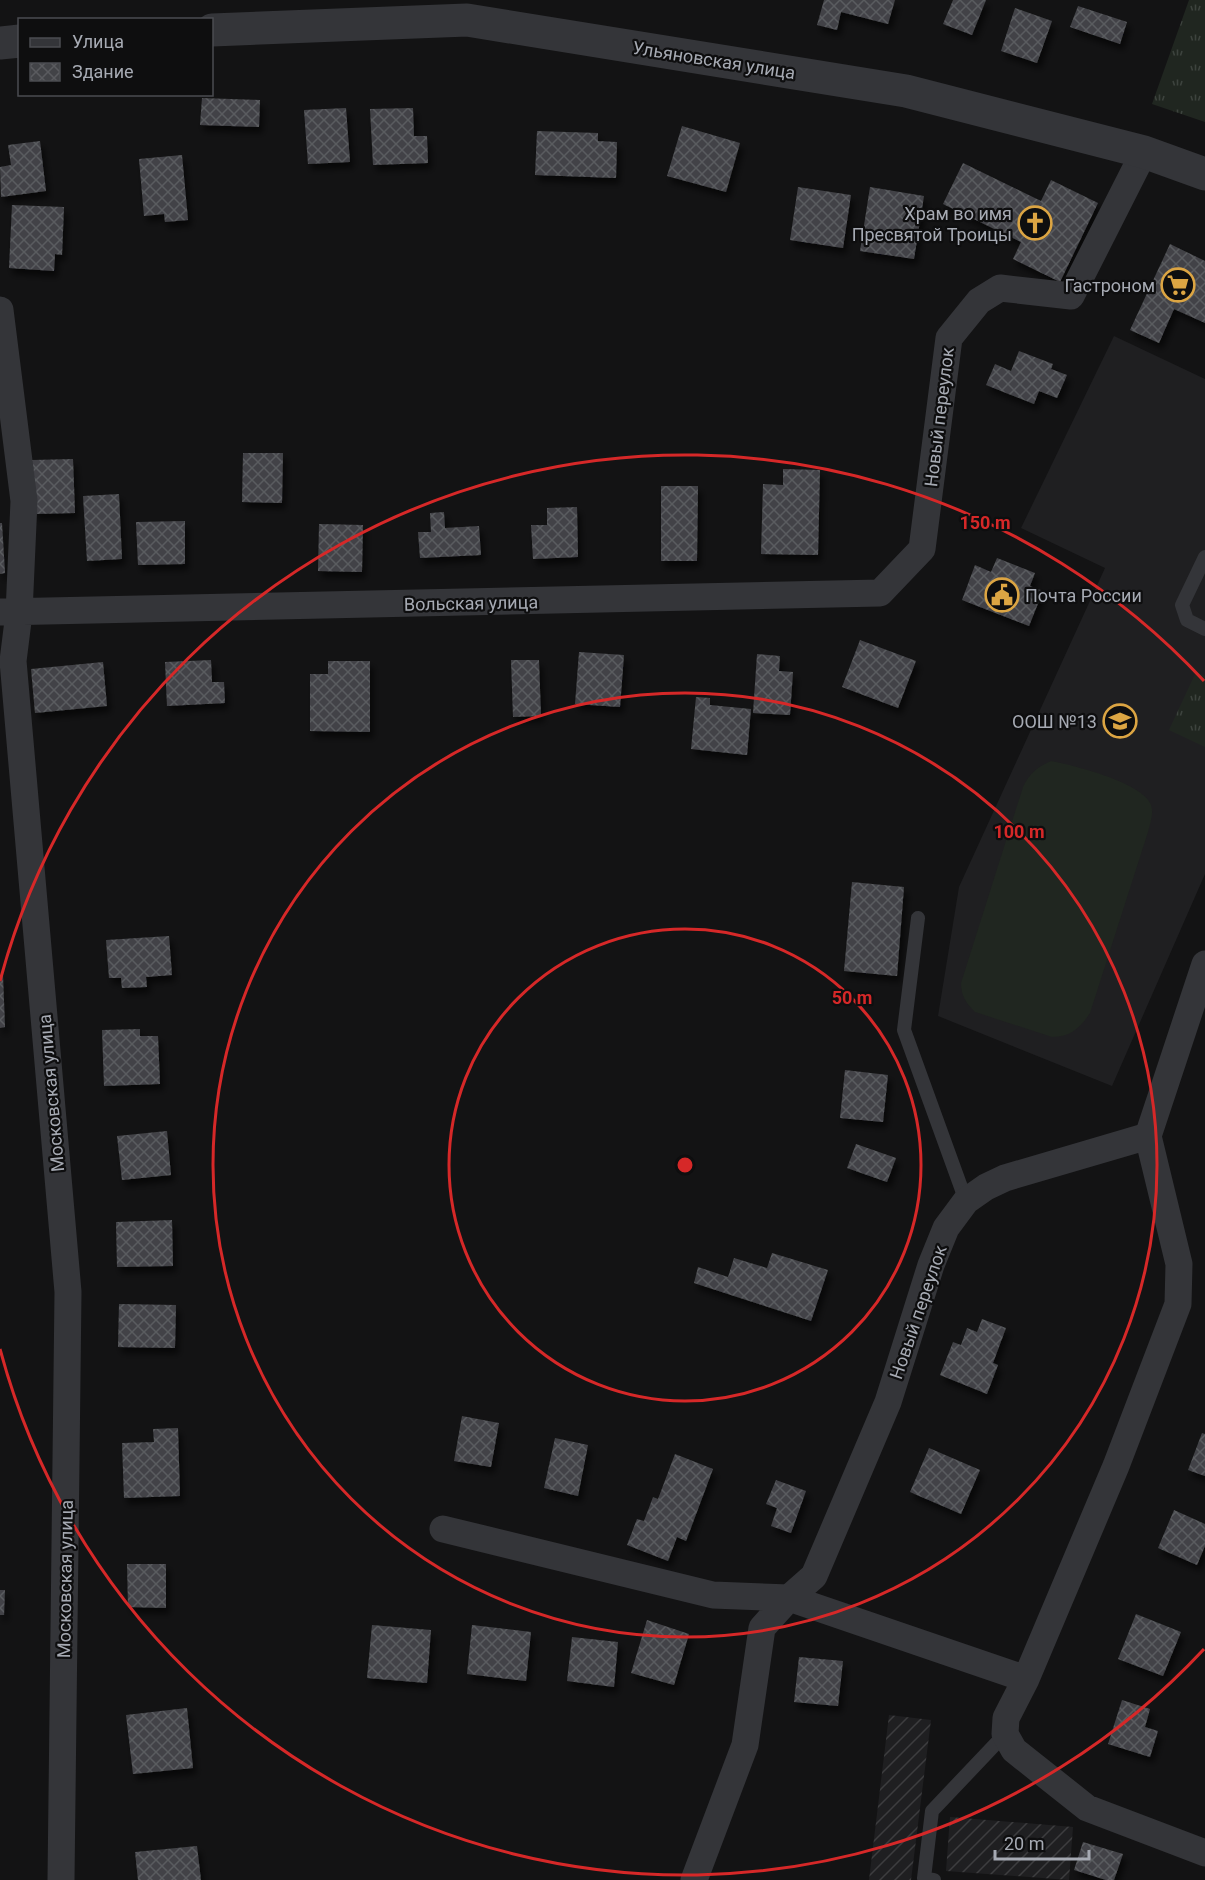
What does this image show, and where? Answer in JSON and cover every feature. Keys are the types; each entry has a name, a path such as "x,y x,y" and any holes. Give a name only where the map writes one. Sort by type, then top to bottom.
{"street":[{"name":"Ульяновская улица","path":"213,30 467,20 906,91 1144,152 1205,174"},
{"path":"0,42 18,41"},
{"name":"Новый переулок","path":"922,549 949,338 979,301 1000,288 1071,296 1144,152"},
{"name":"Московская улица","path":"0,310 24,501 10,613 13,661 68,1292 61,1880"},
{"name":"Вольская улица","path":"10,613 880,593 922,549"},
{"path":"1205,964 1148,1136 1179,1264 1178,1304 1116,1466 1026,1679 1006,1718 1005,1734 1014,1750 1087,1808 1205,1853"},
{"name":"Новый переулок","path":"694,1880 745,1745 762,1628 813,1576 888,1402 946,1228 966,1201 986,1187 1005,1178 1148,1136"},
{"path":"443,1529 713,1595 789,1598 1026,1679"}],"lane":[{"path":"1205,557 1182,605 1187,620 1205,629"},
{"path":"918,918 904,1030 966,1201"},
{"path":"934,1880 924,1878 932,1811 1005,1734"}],"shaded area":[{"name":"ООШ №13","path":"1114,336 1205,379 1205,874 1112,1086 938,1016 959,887 1105,568 1021,528"},
{"path":"889,1715 931,1720 911,1880 869,1880"},
{"path":"950,1817 1073,1827 1069,1880 946,1871"}],"green space":[{"path":"1189,0 1205,0 1205,122 1152,104"},
{"path":"1196,672 1205,676 1205,747 1169,730"},
{"path":"1051,761 1075,766 1122,782 1146,797 1152,811 1148,832 1090,1013 1075,1030 1059,1037 1052,1037 975,1012 965,999 961,983 1023,787 1034,771"}],"building":[{"path":"824,0 895,0 888,24 841,12 837,30 817,25"},
{"path":"953,0 986,0 972,35 943,24"},
{"path":"1078,6 1127,22 1120,44 1070,27"},
{"path":"1015,8 1052,21 1037,63 1001,51"},
{"path":"202,98 260,100 259,127 200,125"},
{"path":"346,108 350,162 308,164 304,110"},
{"path":"413,108 414,136 427,136 428,163 373,165 370,109"},
{"path":"682,126 740,143 726,192 667,176"},
{"path":"537,131 598,133 598,141 617,142 616,178 535,175"},
{"path":"40,141 46,191 1,197 0,167 11,165 8,145"},
{"path":"182,155 188,220 165,222 164,214 144,216 139,159"},
{"name":"Храм во имя Пресвятой Троицы","path":"963,163 1041,201 1051,180 1098,203 1060,282 1013,259 1021,242 943,204"},
{"path":"798,187 851,195 843,248 790,240"},
{"path":"870,187 924,196 914,259 860,251"},
{"path":"12,205 64,207 62,255 55,254 54,271 9,268"},
{"name":"Гастроном","path":"1170,244 1205,261 1205,323 1174,309 1159,343 1130,330"},
{"path":"1019,351 1053,364 1051,369 1067,375 1057,398 1039,391 1034,404 986,385 995,364 1011,371"},
{"path":"243,453 283,453 282,503 242,502"},
{"path":"73,459 75,513 34,514 32,460"},
{"path":"783,469 820,470 818,555 761,554 763,484 783,485"},
{"path":"661,486 698,486 697,561 661,561"},
{"path":"119,494 122,559 87,561 83,496"},
{"path":"577,507 578,557 533,559 531,525 547,525 547,508"},
{"path":"444,512 445,528 479,526 481,555 420,558 418,532 431,532 430,513"},
{"path":"185,521 185,564 138,565 136,522"},
{"path":"0,523 2,523 5,573 0,574"},
{"path":"319,524 363,525 362,572 318,571"},
{"name":"Почта России","path":"997,558 1035,573 1030,586 1043,591 1029,626 962,600 975,565 991,572"},
{"path":"860,640 916,661 898,708 842,687"},
{"path":"579,652 624,655 620,707 575,704"},
{"path":"757,654 780,656 779,671 793,672 790,715 753,713"},
{"path":"211,660 212,682 224,682 225,703 167,706 165,662"},
{"path":"511,660 539,660 541,716 513,717"},
{"path":"328,661 370,661 370,732 310,731 310,674 328,674"},
{"path":"103,662 107,706 35,713 31,669"},
{"path":"696,697 710,698 710,705 751,709 747,755 691,749"},
{"path":"852,882 904,887 897,976 844,971"},
{"path":"169,936 172,975 146,977 147,987 122,988 121,978 109,978 106,940"},
{"path":"0,975 3,975 5,1027 0,1028"},
{"path":"140,1029 140,1036 158,1036 160,1084 104,1086 102,1030"},
{"path":"845,1070 888,1075 883,1122 840,1118"},
{"path":"167,1131 171,1175 122,1180 117,1136"},
{"path":"856,1144 896,1158 887,1182 847,1168"},
{"path":"172,1220 173,1266 117,1267 116,1222"},
{"path":"772,1253 828,1270 811,1321 694,1283 698,1267 728,1277 734,1258 767,1268"},
{"path":"119,1304 176,1305 175,1348 118,1347"},
{"path":"982,1319 1006,1328 993,1363 998,1365 987,1394 940,1375 953,1342 961,1345 967,1328 977,1332"},
{"path":"462,1416 499,1423 491,1467 454,1461"},
{"path":"178,1428 180,1496 124,1498 122,1443 154,1442 153,1429"},
{"path":"1202,1433 1205,1434 1205,1476 1188,1470"},
{"path":"555,1438 588,1445 578,1496 544,1488"},
{"path":"929,1448 980,1470 961,1514 910,1492"},
{"path":"675,1454 713,1469 686,1541 677,1537 668,1561 627,1545 637,1519 644,1521 653,1497 658,1499"},
{"path":"776,1480 806,1491 791,1533 771,1526 777,1508 766,1504"},
{"path":"1174,1510 1205,1524 1205,1546 1197,1565 1158,1548"},
{"path":"127,1564 166,1564 166,1608 128,1607"},
{"path":"0,1590 5,1590 4,1615 0,1615"},
{"path":"1136,1614 1181,1632 1163,1676 1118,1659"},
{"path":"647,1620 689,1634 674,1685 631,1673"},
{"path":"372,1625 431,1630 427,1683 367,1678"},
{"path":"472,1625 531,1632 526,1681 467,1674"},
{"path":"572,1637 618,1642 614,1687 567,1681"},
{"path":"799,1657 843,1661 838,1706 794,1702"},
{"path":"1122,1700 1150,1709 1145,1727 1158,1731 1150,1757 1108,1744"},
{"path":"187,1708 193,1768 133,1774 126,1715"},
{"path":"1083,1842 1123,1854 1114,1880 1106,1880 1074,1870"},
{"path":"197,1846 201,1880 138,1880 135,1852"}],"place":[{"name":"Храм во имя Пресвятой Троицы","path":"1035,223"},
{"name":"Гастроном","path":"1178,285"},
{"name":"Почта России","path":"1002,595"},
{"name":"ООШ №13","path":"1120,721"}]}
